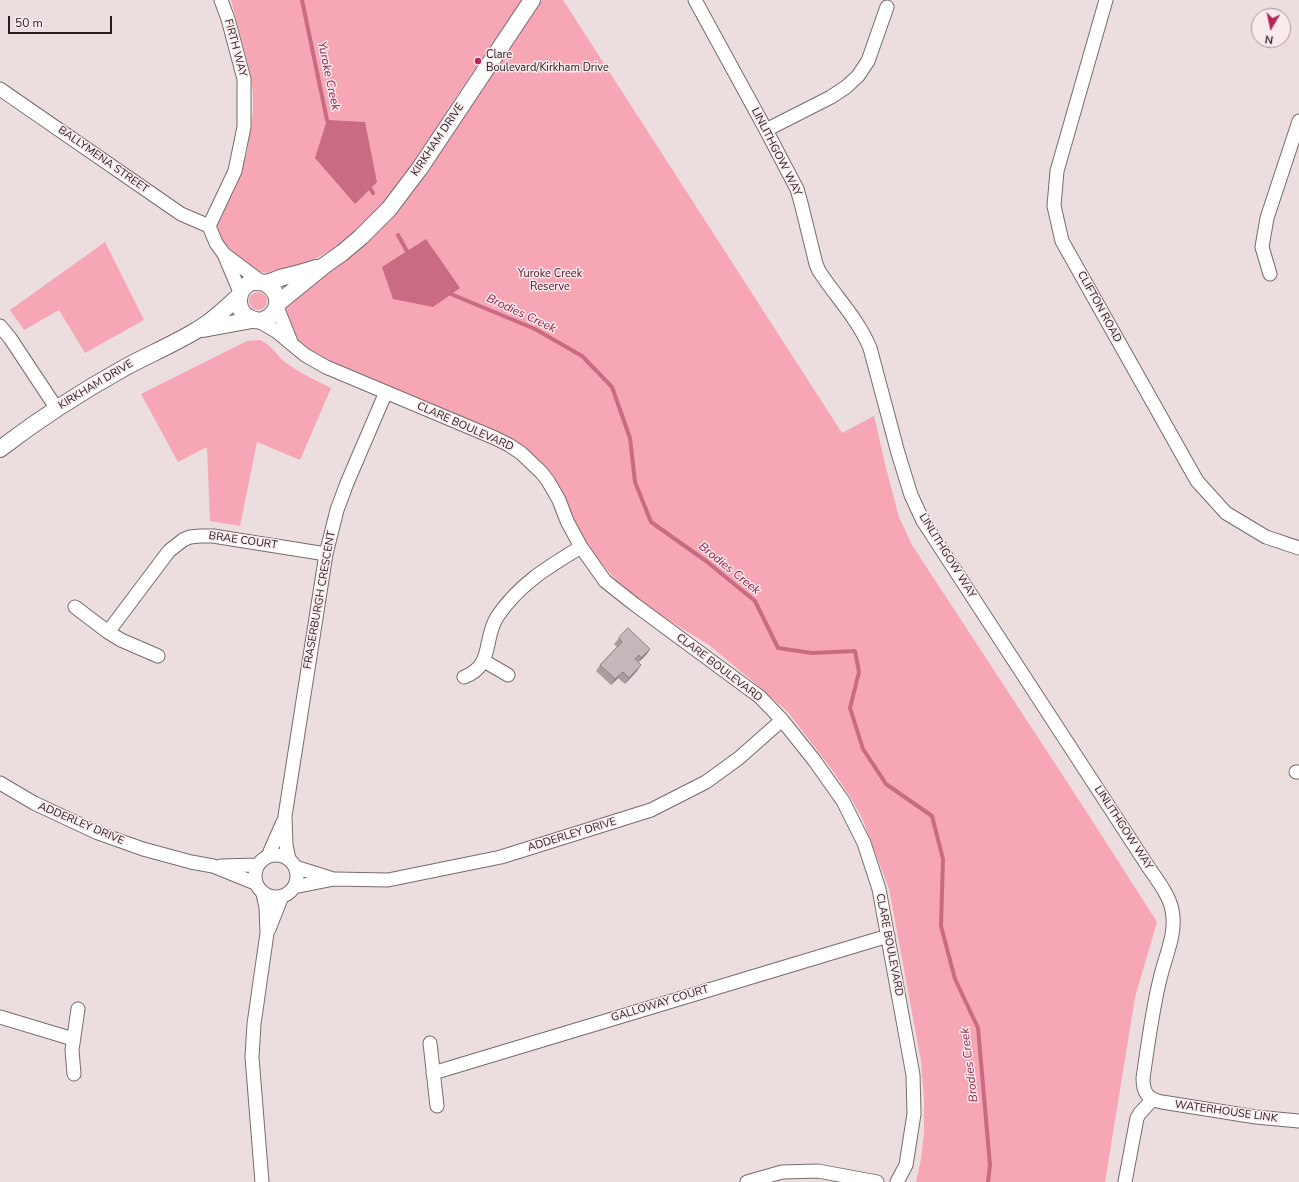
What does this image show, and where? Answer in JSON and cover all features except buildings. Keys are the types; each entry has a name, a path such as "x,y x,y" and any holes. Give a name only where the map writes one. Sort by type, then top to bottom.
{"street":[{"name":"FIRTH WAY","path":"209,226 235,171 244,127 244,79 228,19 221,0"},
{"name":"KIRKHAM DRIVE","path":"277,306 325,265 361,237 389,209 401,194 532,0"},
{"name":"LINLITHGOW WAY","path":"695,0 797,189 802,203 816,264 819,271 859,325 870,348 898,453 911,495 923,522 1170,902 1173,918 1172,935 1160,978 1143,1078 1143,1088 1153,1099"},
{"name":"CLIFTON ROAD","path":"1106,0 1058,171 1054,206 1062,241 1198,481 1226,513 1266,537 1299,548"},
{"path":"766,130 831,97 846,87 858,76 868,61 887,7"},
{"name":"BALLYMENA STREET","path":"0,89 181,214 209,226"},
{"path":"1270,274 1262,247 1267,218 1299,121"},
{"path":"209,226 216,243 224,254 240,294"},
{"path":"224,254 271,286 275,291 277,306 274,313 264,320 255,320 247,317 239,308 238,302 240,294 249,284 263,282"},
{"name":"KIRKHAM DRIVE","path":"263,282 325,265"},
{"name":"KIRKHAM DRIVE","path":"0,450 57,408 87,389 143,357 198,330 224,310 240,294"},
{"name":"CLARE BOULEVARD","path":"277,306 291,342"},
{"name":"KIRKHAM DRIVE","path":"198,330 255,320"},
{"name":"CLARE BOULEVARD","path":"255,320 276,331 315,361 495,438 521,453 548,481 559,500 567,521 581,547 605,581 760,697 782,720 814,760 839,795 864,843 879,889 888,936 913,1075 914,1114 906,1165 894,1182"},
{"path":"0,326 10,338 57,408"},
{"name":"FRASERBURGH CRESCENT","path":"292,863 286,845 285,816 326,554 337,510 344,490 386,392"},
{"name":"BRAE COURT","path":"108,632 169,551 183,540 190,537 212,536 326,554"},
{"path":"464,677 471,674 484,661 491,630 496,619 515,594 540,572 581,547"},
{"path":"75,607 108,632 131,645 158,656"},
{"path":"484,661 508,675"},
{"name":"ADDERLEY DRIVE","path":"294,887 334,879 388,880 501,857 651,810 706,782 739,758 782,720"},
{"name":"ADDERLEY DRIVE","path":"0,784 34,803 81,826 103,836 143,849 191,862 213,866 257,865"},
{"name":"FRASERBURGH CRESCENT","path":"268,856 285,816"},
{"path":"275,854 282,856 292,863 297,873 297,880 294,887 291,891 282,896 269,896 264,894 255,883 255,871 257,865 268,856 275,854"},
{"name":"ADDERLEY DRIVE","path":"292,863 334,879"},
{"name":"ADDERLEY DRIVE","path":"213,866 255,883"},
{"path":"262,1182 252,1057 254,1024 267,933 264,894"},
{"path":"267,933 282,896"},
{"name":"GALLOWAY COURT","path":"433,1073 888,936"},
{"path":"74,1074 72,1058 73,1039 78,1009"},
{"path":"0,1017 73,1039"},
{"path":"430,1043 437,1106"},
{"path":"1125,1182 1137,1118 1153,1099"},
{"name":"WATERHOUSE LINK","path":"1153,1099 1162,1102 1256,1117 1299,1121"},
{"path":"747,1182 782,1172 818,1171 877,1182"}],"green space":[{"path":"231,0 522,0 382,208 334,248 297,270 279,274 260,272 247,268 218,234 217,224 241,172 247,153 253,112 251,75"},
{"name":"Yuroke Creek Reserve","path":"542,0 563,0 842,433 874,416 899,517 912,545 1157,922 1135,997 1105,1182 916,1182 921,1159 924,1133 924,1099 921,1061 889,889 863,820 851,798 830,767 787,711 709,645 655,612 615,579 590,550 545,467 530,453 521,446 317,356 300,342 288,324 285,314 286,303 357,251 387,223 415,189"},
{"path":"105,242 144,320 85,353 59,310 24,330 10,310"},
{"path":"254,292 262,292 267,297 265,308 262,310 254,310 249,305 249,297"},
{"path":"260,340 268,345 291,367 331,388 300,460 257,442 240,526 210,521 207,447 178,462 141,394 247,341"}],"shaded area":[{"path":"327,120 365,122 377,182 355,204 315,158"},
{"path":"426,239 460,288 433,307 393,299 382,267"}],"waterway":[{"name":"Yuroke Creek","path":"302,0 327,120 330,125"},
{"name":"Yuroke Creek","path":"368,185 373,193"},
{"name":"Brodies Creek","path":"398,235 409,255"},
{"name":"Brodies Creek","path":"446,292 535,329 582,356 612,387 630,438 635,482 651,522 706,561 755,601 778,648 812,653 855,651 859,672 850,708 863,749 886,784 932,816 943,859 941,926 955,979 978,1028 990,1165 988,1182"}],"place":[{"name":"Clare Boulevard/Kirkham Drive","path":"478,61"}]}
